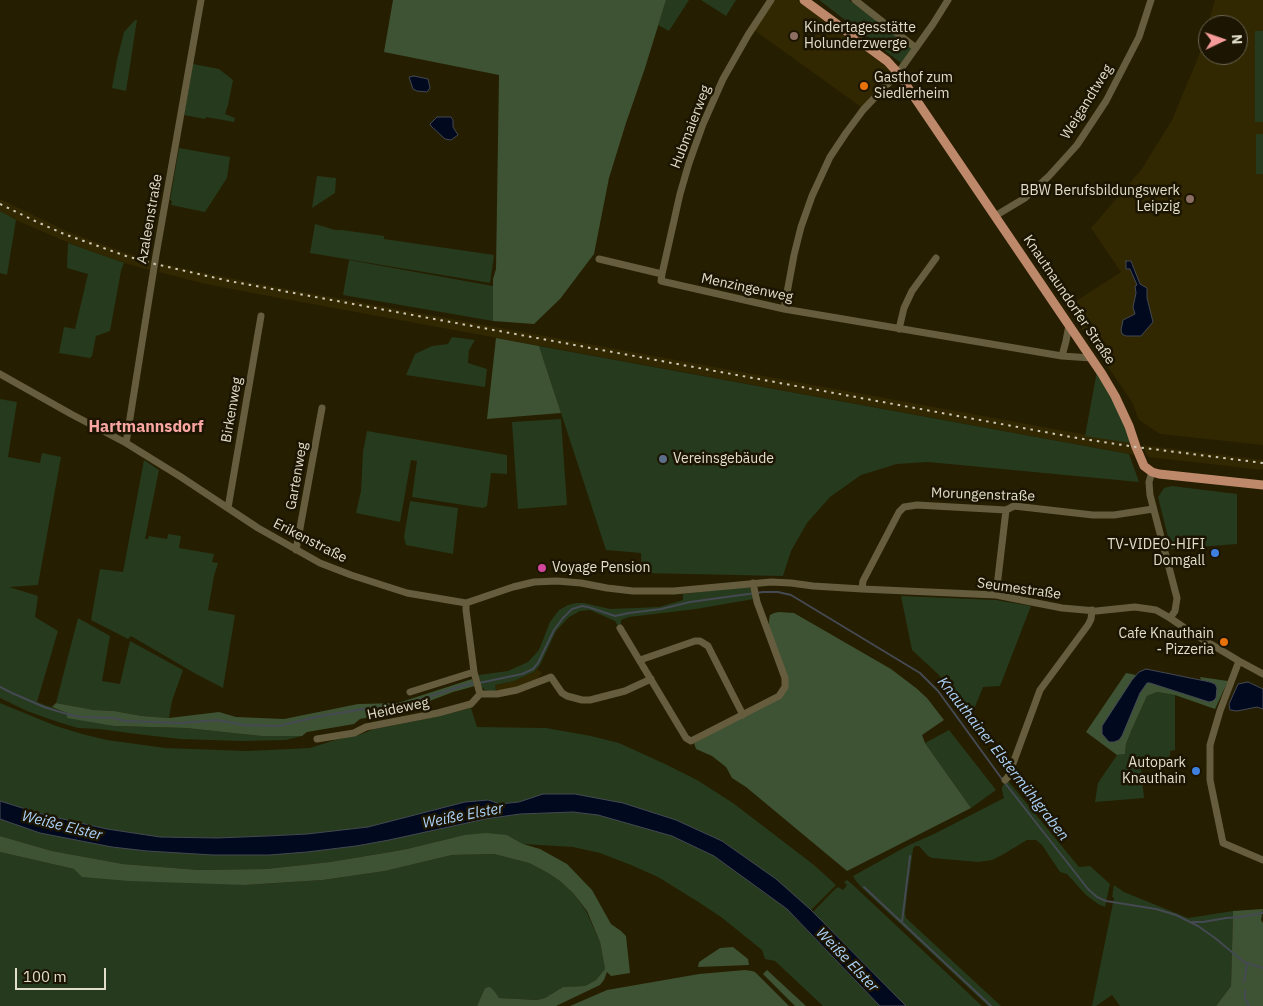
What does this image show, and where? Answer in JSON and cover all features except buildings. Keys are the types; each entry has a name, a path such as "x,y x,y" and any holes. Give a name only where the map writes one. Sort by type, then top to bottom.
{"main road":[{"name":"Knautnaundorfer Straße","path":"804,0 887,61 898,73 1116,396 1130,426 1141,462 1152,472"},
{"path":"1152,472 1263,486"}],"street":[{"name":"Azaleenstraße","path":"126,443 156,255 201,0"},
{"name":"Hubmaierweg","path":"662,274 680,194 701,131 723,79 770,0"},
{"path":"855,0 916,48"},
{"path":"784,309 801,227 812,196 830,157 863,110 898,73 948,0"},
{"name":"Weigandtweg","path":"995,216 1025,198 1049,176 1077,144 1106,101 1139,37 1151,0"},
{"path":"899,329 904,308 912,291 936,258"},
{"name":"Menzingenweg","path":"599,259 662,274 661,281 784,309 1062,356 1091,358"},
{"name":"Birkenweg","path":"228,508 261,316"},
{"path":"1062,356 1069,325"},
{"name":"Erikenstraße","path":"0,374 126,443 258,528 296,550 320,563 395,590 466,602 513,586 534,582 558,581 581,583 624,591 674,591"},
{"name":"Gartenweg","path":"296,550 322,408"},
{"path":"1152,472 1149,488 1177,598 1175,611 1170,618"},
{"name":"Morungenstraße","path":"862,589 863,580 899,512 904,507 918,505 1006,510 1014,506 1093,515 1107,515 1154,508"},
{"path":"996,596 1006,510"},
{"name":"Seumestraße","path":"674,591 754,590 771,582 791,582 813,586 996,596 1062,608 1092,610 1135,607 1156,610 1188,631 1263,674"},
{"path":"620,628 686,738 691,742 779,696 785,688 785,678 754,590"},
{"path":"466,602 475,675 479,691"},
{"path":"1005,780 1008,777 1040,690 1088,625 1092,610"},
{"path":"640,660 695,641 700,641 708,646 743,715"},
{"path":"1239,661 1210,745 1210,780 1223,843 1263,860"},
{"name":"Heideweg","path":"410,692 475,675"},
{"name":"Heideweg","path":"318,740 354,734 366,728 454,709 471,704 479,691 497,694 517,690 551,677 562,693 582,700 590,700 625,691 651,679"}],"shaded area":[{"path":"775,0 797,0 883,64 892,73 861,107 754,30"},
{"name":"BBW Berufsbildungswerk Leipzig","path":"1215,0 1263,0 1263,445 1160,434 1139,420 1132,402 1067,307 1121,272 1091,228 1141,170 1172,120 1198,57 1198,65 1248,65 1248,15 1211,15"},
{"path":"0,199 66,231 152,261 150,270 90,251 16,220 0,211"},
{"path":"161,263 265,285 1131,443 1135,455 201,283 159,272"},
{"path":"1142,445 1263,460 1263,470 1148,457"},
{"path":"537,669 542,673 538,678 516,687 496,691 495,685 514,681"}],"green space":[{"path":"393,0 666,0 609,178 594,254 560,299 534,324 493,321 493,279 496,269 499,75 384,52"},
{"path":"666,0 689,0 669,31 658,25"},
{"path":"701,0 736,0 726,16"},
{"path":"819,0 849,0 911,46 912,49 901,63"},
{"path":"137,20 126,91 112,88 124,32"},
{"path":"1255,31 1263,31 1263,122 1255,122"},
{"path":"193,64 219,69 233,80 225,114 235,118 234,122 184,115"},
{"path":"1256,134 1263,134 1263,174 1256,174"},
{"path":"179,148 230,157 227,178 205,212 171,205 172,201 170,200"},
{"path":"317,176 336,178 335,193 312,208"},
{"path":"0,211 16,220 7,275 0,273"},
{"path":"315,224 335,230 384,236 384,239 494,255 490,283 310,253"},
{"path":"68,243 124,263 110,331 96,336 90,358 59,353 64,327 75,329 88,274 67,268"},
{"path":"349,260 493,286 493,321 343,295"},
{"path":"452,337 475,340 469,350 468,363 487,369 485,387 406,375 415,354 432,346 448,344"},
{"path":"496,338 539,346 561,413 487,419"},
{"path":"539,346 1129,454 1139,482 928,462 897,464 861,475 830,497 807,523 791,551 783,576 642,573 641,553 606,550"},
{"path":"1097,371 1119,409 1131,443 1085,436"},
{"path":"0,399 17,402 8,457 40,463 42,453 61,457 38,585 9,587 38,596 35,617 58,631 37,702 67,713 114,726 186,728 261,736 302,736 286,740 180,739 78,728 27,711 0,698"},
{"path":"561,419 567,505 518,509 512,422"},
{"path":"367,431 507,455 507,474 491,473 487,506 483,508 412,497 417,461 411,460 400,522 356,513 361,491 363,452"},
{"path":"144,460 159,470 145,539 148,539 149,536 167,539 168,534 181,536 179,548 214,554 212,562 218,563 208,610 235,615 223,688 131,636 128,639 91,620 100,569 123,572"},
{"path":"1172,486 1237,494 1237,544 1171,549 1158,497 1164,488"},
{"path":"410,501 458,508 453,554 406,545 404,537"},
{"path":"748,586 753,591 754,599 696,609 629,617 621,620 618,626 615,621 590,610 580,611 569,617 556,631 540,665 534,672 514,681 495,685 496,691 485,690 480,686 479,675 508,671 528,662 539,650 550,622 559,610 568,605 584,603 610,609 659,607 683,600 683,594"},
{"path":"901,596 996,600 1031,606 1000,686 983,687 968,724 939,675 912,650"},
{"path":"779,612 794,613 891,669 927,698 944,720 922,735 925,743 971,808 847,871 746,787 732,778 726,767 712,756 696,749 694,743 787,689 769,625 770,615"},
{"path":"78,618 110,636 102,681 120,684 130,641 183,670 172,701 169,718 94,710 56,703"},
{"path":"1126,673 1136,675 1132,680 1140,693 1147,683 1210,682 1201,680 1200,677 1228,681 1215,709 1175,695 1157,692 1147,696 1126,744 1125,754 1117,755 1086,732"},
{"path":"472,679 475,686 414,707 360,719 354,724 307,732 302,736 261,736 186,728 114,726 67,718 67,713 52,707 56,703 94,710 169,718 219,712 236,717 284,719 358,704 398,703"},
{"path":"1157,692 1175,695 1175,750 1170,751 1170,761 1140,758 1144,798 1095,802 1098,783 1117,755 1125,754 1126,744 1147,696"},
{"path":"0,703 56,726 107,740 165,748 247,751 310,748 374,729 471,708 477,727 546,728 591,736 619,743 665,764 697,780 733,803 814,865 836,885 811,910 776,879 722,841 543,794 519,802 499,804 487,800 368,827 307,834 217,838 160,837 107,829 45,815 0,801"},
{"path":"949,730 996,790 971,808 925,743"},
{"path":"1008,781 1079,867 1090,866 1110,884 1105,907 1086,895 1067,874 1060,872 1042,845 1036,840 1027,840 992,860 978,862 932,858 919,846 915,846 907,894 906,918 1001,1006 988,1006 862,888 853,876 909,845 1004,798 1002,787"},
{"path":"573,812 598,815 672,836 714,856 787,909 880,1006 823,1006 775,961 765,959 762,950 721,917 700,903 658,877 631,865 600,853 573,847 523,844 507,835 464,835 407,849 330,862 266,869 199,870 123,864 52,851 0,836 0,819 40,833 112,847 213,855 269,855 356,846 485,819 520,814"},
{"path":"486,833 507,835 523,844 540,849 567,864 592,890 611,924 626,936 630,973 611,976 607,972 600,985 556,1006 477,1006 485,988 490,987 499,998 537,1000 545,998 563,987 585,986 596,980 605,969 600,942 587,911 573,893 560,881 529,863 494,854 452,855 385,871 323,880 245,885 129,881 82,877 74,869 0,852 0,836 52,851 123,864 199,870 266,869 330,862 407,849 464,835"},
{"path":"0,852 74,869 245,885 323,880 385,871 452,855 494,854 529,863 560,881 573,893 586,911 600,942 605,969 596,980 585,986 563,987 545,998 537,1000 498,998 495,992 485,988 477,1006 0,1006"},
{"path":"847,880 982,1006 906,1006 813,912 838,887 843,890 847,885 844,882"},
{"path":"1114,885 1124,892 1188,918 1233,911 1231,986 1216,1006 1120,1006 1112,995 1096,1006 1092,1006 1114,898 1112,897"},
{"path":"1263,909 1261,920 1263,923 1263,1006 1216,1006 1231,986 1233,911"},
{"path":"733,947 748,959 749,965 698,967 699,962 720,948"},
{"path":"745,970 755,972 789,1006 570,1006 607,990 699,974"},
{"path":"767,970 806,1006 795,1006 763,974"}],"water":[{"path":"414,76 428,79 430,88 427,92 413,89 409,77"},
{"path":"437,117 451,117 453,127 458,135 451,140 445,139 430,124"},
{"path":"1126,261 1131,261 1140,284 1147,288 1147,298 1153,322 1141,336 1126,336 1122,334 1121,330 1123,320 1135,314 1133,307 1136,293 1135,286 1137,285 1130,269 1126,269"},
{"path":"1146,669 1215,684 1217,688 1216,698 1209,702 1147,683 1140,693 1122,736 1119,740 1109,742 1102,734 1102,726 1132,680 1139,672"},
{"path":"1248,682 1263,689 1263,709 1257,707 1237,711 1230,710 1229,704 1238,684"},
{"name":"Weiße Elster","path":"543,794 575,794 623,803 676,820 722,841 776,879 811,910 906,1006 880,1006 787,909 714,856 672,836 598,815 573,812 520,814 485,819 356,846 269,855 213,855 112,847 40,833 0,819 0,801 45,815 107,829 160,837 217,838 267,836 307,834 368,827 465,802 488,800 500,804 519,802"}],"waterway":[{"name":"Knauthainer Elstermühlgraben","path":"479,683 522,674 533,669 538,663 554,630 572,609 582,606 615,616 661,609 690,602 763,592 778,592 791,595 920,673 938,691 1002,779"},
{"name":"Knauthainer Elstermühlgraben","path":"0,687 44,707 81,717 181,723 217,720 244,725 279,726 320,716 400,706 475,683"},
{"name":"Knauthainer Elstermühlgraben","path":"1005,783 1088,889 1097,897 1106,901 1156,909 1176,915 1198,926 1244,962 1263,968"},
{"path":"902,922 910,856"},
{"path":"864,887 991,1006"},
{"path":"1192,922 1263,913"},
{"path":"1244,982 1247,964"},
{"path":"1245,990 1245,999 1249,1006"}],"railway":[{"path":"0,204 64,234 126,256 229,281 1077,438 1263,463"}],"place":[{"name":"Kindertagesstätte Holunderzwerge","path":"794,36"},
{"name":"Gasthof zum Siedlerheim","path":"864,86"},
{"name":"BBW Berufsbildungswerk Leipzig","path":"1190,199"},
{"name":"Vereinsgebäude","path":"663,459"},
{"name":"TV-VIDEO-HIFI Domgall","path":"1215,553"},
{"name":"Voyage Pension","path":"542,568"},
{"name":"Cafe Knauthain - Pizzeria","path":"1224,642"},
{"name":"Autopark Knauthain","path":"1196,771"}],"district":[{"name":"Hartmannsdorf","path":"146,427"}]}
